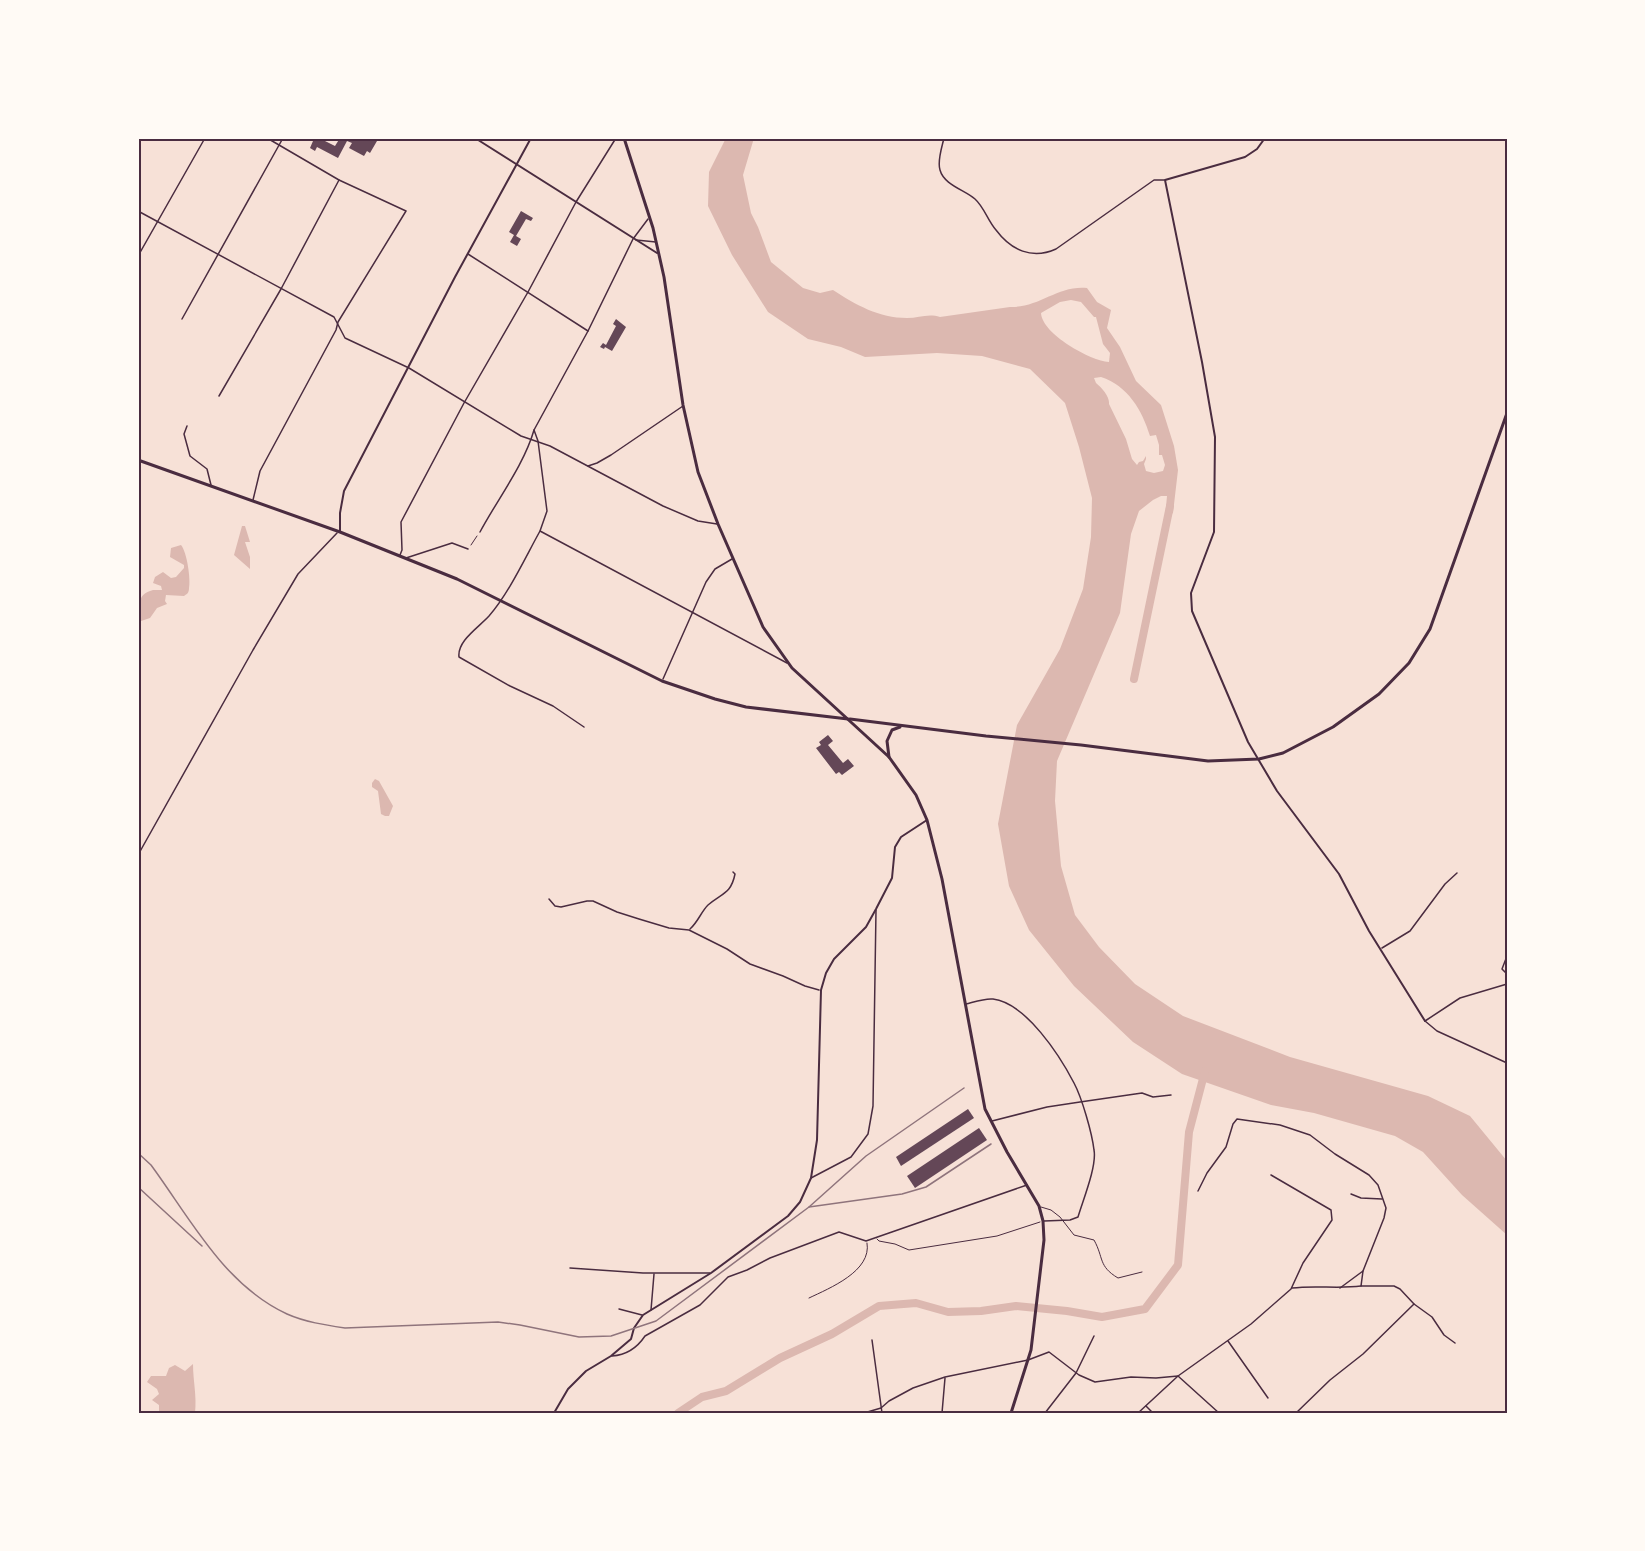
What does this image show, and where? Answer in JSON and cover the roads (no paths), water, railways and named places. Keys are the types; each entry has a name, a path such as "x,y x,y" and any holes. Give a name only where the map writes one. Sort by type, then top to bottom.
{"main road":[{"path":"624,138 650,216 659,254 683,405 698,472 763,627 788,663 890,757 916,795 927,820 942,879 979,1082 990,1121 1028,1185 1039,1206 1043,1221 1044,1240 1028,1360 1011,1413"},
{"path":"138,459 406,558 501,599 662,681 715,699 746,707 1208,761 1259,759 1283,753 1332,727 1379,693 1409,663 1430,629 1507,413"},
{"path":"890,757 887,741 892,730 902,726"}],"street":[{"path":"138,256 205,138"},
{"path":"253,501 260,471 336,330 338,322 406,211 339,180 267,138"},
{"path":"182,319 283,138"},
{"path":"475,138 659,254"},
{"path":"138,855 298,574 339,532 344,491 409,368 416,350 531,138"},
{"path":"400,556 401,522 464,402 528,292 576,202 616,138"},
{"path":"944,138 940,170 946,180 964,190 977,201 996,231 1013,248 1026,253 1043,254 1056,249 1154,180 1165,180 1245,157 1257,149 1264,138"},
{"path":"219,396 281,289 339,180"},
{"path":"1165,180 1215,437 1214,532 1191,593 1192,611 1248,742 1277,791 1339,874 1380,949 1425,1021 1437,1031 1507,1064"},
{"path":"138,210 334,317 345,338 409,368 522,436 538,441 663,506 698,521 718,524"},
{"path":"480,532 588,331 633,239 650,216"},
{"path":"633,239 656,242"},
{"path":"467,254 588,331"},
{"path":"587,466 597,464 683,405"},
{"path":"187,426 184,434 190,456 207,469 212,486"},
{"path":"534,430 538,441 547,511 540,531 501,599 490,615 463,642 458,650 459,657 510,686 553,706 584,727"},
{"path":"540,531 788,663"},
{"path":"406,558 452,543 468,549"},
{"path":"662,681 706,582 715,569 733,558"},
{"path":"554,1413 568,1389 580,1377 631,1339 634,1328 643,1315 711,1273 788,1216 800,1202 811,1178 817,1140 821,990 826,973 834,959 866,927 876,909 892,878 895,847 901,837 927,820"},
{"path":"689,930 697,923 707,906 732,886 735,874 733,872"},
{"path":"1380,949 1410,931 1445,884 1457,873"},
{"path":"549,899 555,906 561,907 593,901 639,919 669,928 696,932 750,964 821,990"},
{"path":"811,1178 851,1157 868,1134 873,1106 876,909"},
{"path":"696,932 697,923"},
{"path":"1507,956 1502,969 1507,974"},
{"path":"1425,1021 1460,998 1507,984"},
{"path":"966,1004 994,999 1020,1011 1055,1051 1076,1086 1095,1152 1088,1186 1078,1217 1070,1220 1043,1221"},
{"path":"990,1121 1080,1101 1142,1093 1153,1097 1171,1095"},
{"path":"1198,1191 1226,1147 1233,1124 1237,1119 1280,1125 1310,1135 1369,1176 1378,1185 1383,1199 1386,1208 1384,1218 1363,1271 1361,1286"},
{"path":"1138,1413 1178,1376 1251,1324 1291,1289 1303,1263 1332,1220 1331,1210 1271,1175"},
{"path":"611,1356 622,1355 639,1345 645,1336 700,1305 728,1277 770,1258 839,1232 866,1241 1028,1185"},
{"path":"1351,1194 1361,1198 1383,1199"},
{"path":"570,1268 654,1273 711,1273"},
{"path":"1339,1288 1363,1271"},
{"path":"651,1310 654,1273"},
{"path":"1291,1289 1308,1286 1339,1288 1394,1286 1432,1317 1444,1335 1455,1343"},
{"path":"1296,1413 1330,1380 1363,1354 1414,1304"},
{"path":"619,1309 643,1315"},
{"path":"1045,1413 1076,1373 1094,1336"},
{"path":"872,1340 882,1413"},
{"path":"1227,1340 1268,1398"},
{"path":"864,1413 881,1408 913,1388 945,1377 1028,1360 1048,1352 1076,1373 1095,1382 1131,1377 1178,1376 1219,1413"},
{"path":"942,1413 945,1377"},
{"path":"1146,1406 1153,1413"}],"lane":[{"path":"1039,1206 1051,1210 1062,1219 1074,1235 1094,1240 1099,1249 1103,1267 1118,1278 1143,1272"},
{"path":"875,1237 879,1241 909,1250 997,1236 1043,1221"},
{"path":"809,1298 834,1286 862,1265 868,1250 866,1241"}],"waterway":[{"path":"1134,679 1170,506"},
{"path":"678,1413 702,1397 726,1391 780,1358 832,1334 879,1306 916,1303 948,1312 981,1311 1016,1306 1102,1317 1145,1309 1178,1265 1189,1132 1205,1071"}],"railway":[{"path":"138,1153 151,1165 195,1228 227,1268 265,1301 294,1317 345,1328 498,1322 579,1337 611,1336 656,1321 809,1207 866,1156 964,1088"},
{"path":"809,1207 902,1194 926,1187 991,1144"},
{"path":"138,1187 202,1246"}]}
